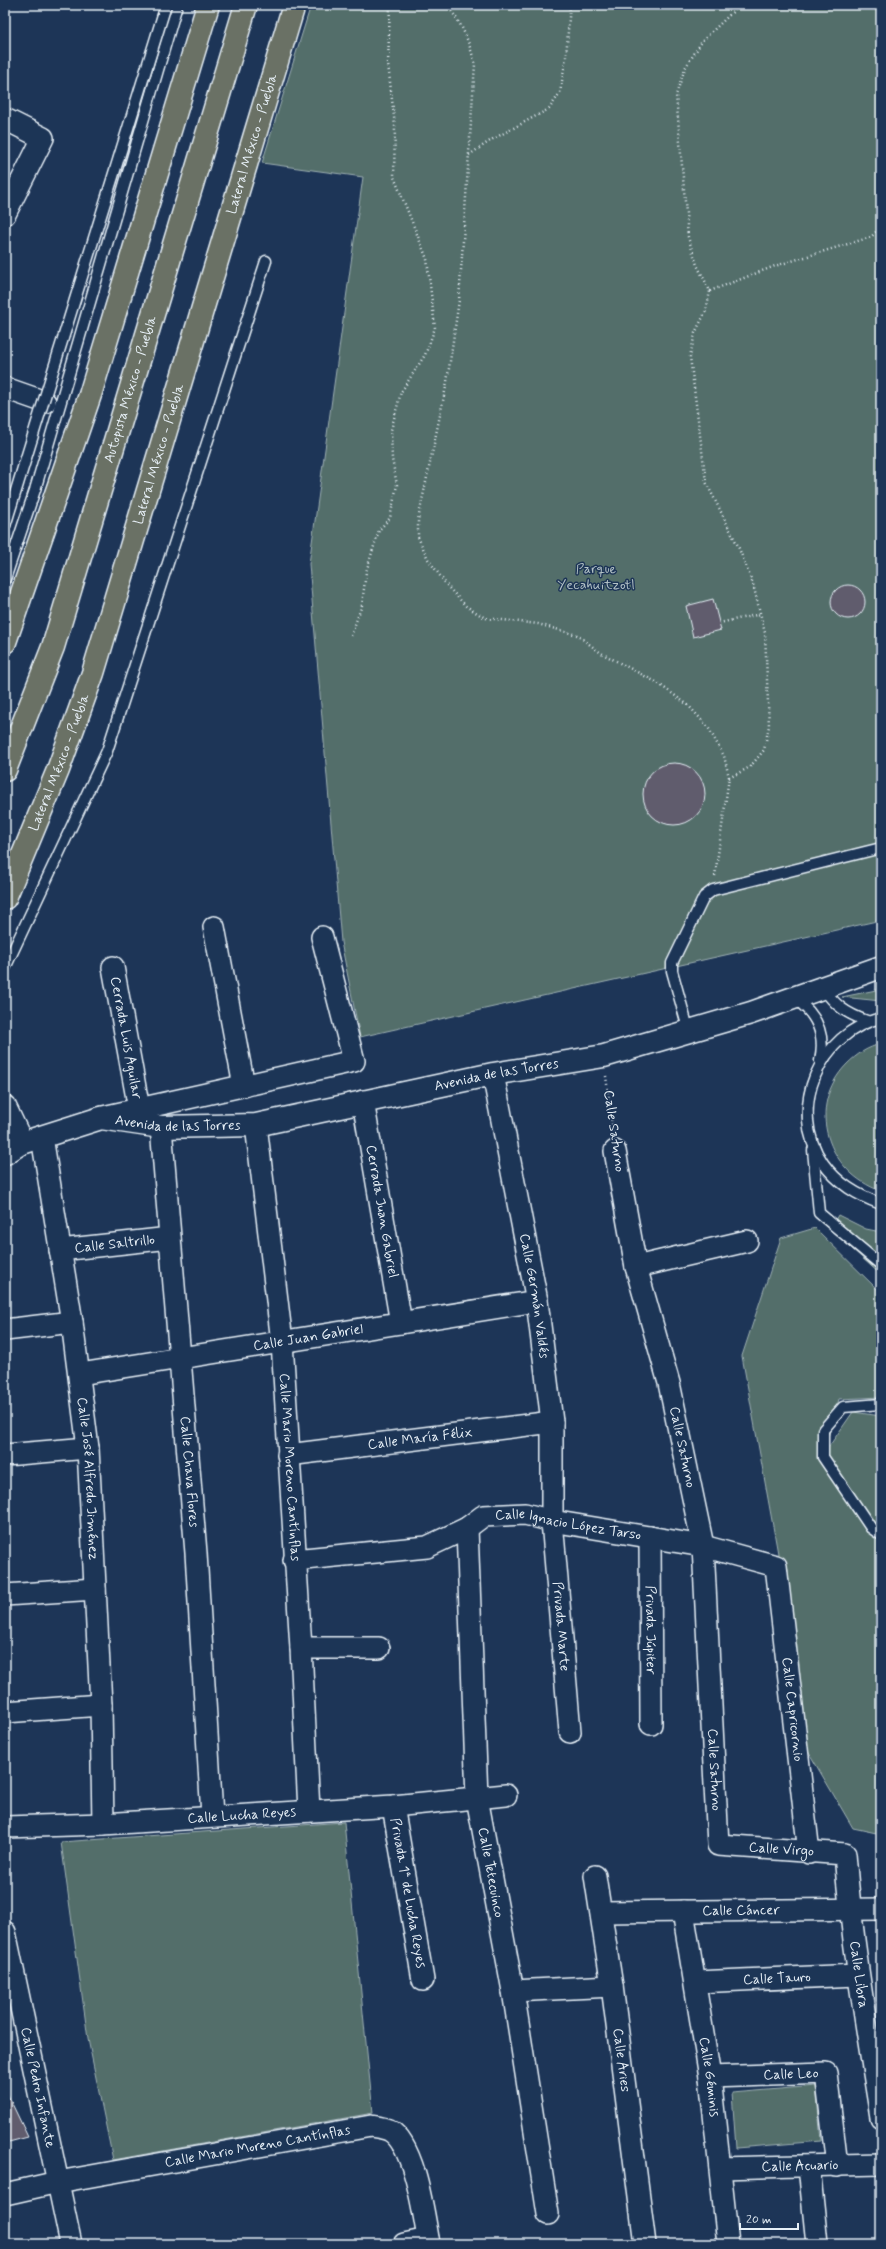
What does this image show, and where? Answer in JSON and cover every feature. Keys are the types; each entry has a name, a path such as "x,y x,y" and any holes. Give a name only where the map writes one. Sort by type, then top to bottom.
{"highway":[{"path":"5,525 45,402 164,5"},
{"path":"5,642 90,395 208,5"},
{"name":"Autopista México - Puebla","path":"5,770 57,632 246,5"},
{"name":"Lateral México - Puebla","path":"5,898 58,770 93,673 294,5"}],"street":[{"path":"5,119 43,138 6,210"},
{"path":"5,388 45,402"},
{"path":"214,927 244,1086"},
{"name":"Avenida de las Torres","path":"23,1145 101,1118 354,1061 322,937"},
{"name":"Cerrada Luis Aguilar","path":"113,967 139,1110"},
{"name":"Avenida de las Torres","path":"101,1118 161,1127 256,1125 494,1074 604,1056 688,1032 794,998 881,967"},
{"name":"Calle Germán Valdés","path":"494,1074 537,1301 552,1422 552,1521"},
{"name":"Cerrada Juan Gabriel","path":"363,1101 401,1323"},
{"path":"5,1107 23,1145"},
{"name":"Calle Mario Moreno Cantínflas","path":"256,1125 282,1342 294,1560 301,1648 309,1811"},
{"name":"Calle Chava Flores","path":"161,1127 196,1553 212,1816"},
{"name":"Calle José Alfredo Jiménez","path":"23,1145 60,1250 80,1374 88,1448 101,1705 103,1824"},
{"name":"Calle Saturno","path":"615,1151 636,1267 669,1383 703,1546 718,1845"},
{"name":"Calle Saltrillo","path":"60,1250 170,1238"},
{"path":"636,1267 746,1241"},
{"name":"Calle Juan Gabriel","path":"80,1374 537,1301"},
{"path":"5,1330 72,1322"},
{"name":"Calle María Félix","path":"288,1455 552,1422"},
{"path":"5,1455 88,1448"},
{"name":"Calle Ignacio López Tarso","path":"294,1560 427,1547 467,1528 483,1516 525,1514 552,1521 650,1536 703,1546 776,1566"},
{"name":"Privada Marte","path":"552,1521 570,1732"},
{"name":"Calle Tetecuinco","path":"467,1528 477,1798 513,1991 548,2214"},
{"name":"Privada Júpiter","path":"650,1536 651,1724"},
{"name":"Calle Capricornio","path":"776,1566 809,1853"},
{"path":"5,1595 95,1589"},
{"path":"301,1648 379,1648"},
{"path":"5,1712 101,1705"},
{"name":"Calle Lucha Reyes","path":"5,1827 103,1824 212,1816 393,1806 506,1796"},
{"name":"Privada 1ª de Lucha Reyes","path":"393,1806 423,1980"},
{"name":"Calle Virgo","path":"718,1845 809,1853 845,1854"},
{"name":"Calle Libra","path":"845,1854 849,1909 858,1975 881,2117"},
{"name":"Calle Aries","path":"595,1876 612,1986 645,2244"},
{"name":"Calle Cáncer","path":"601,1912 881,1909"},
{"name":"Calle Géminis","path":"683,1911 696,1982 710,2077 728,2244"},
{"name":"Calle Pedro Infante","path":"5,1932 10,1984 58,2182 71,2244"},
{"name":"Calle Tauro","path":"696,1982 858,1975"},
{"path":"513,1991 612,1986"},
{"name":"Calle Leo","path":"710,2077 826,2073 837,2166"},
{"name":"Calle Mario Moreno Cantínflas","path":"5,2194 58,2182 371,2126 390,2130 406,2148 414,2170 428,2241"},
{"name":"Calle Acuario","path":"720,2168 809,2167 881,2164"},
{"path":"809,2167 817,2244"},
{"path":"404,2244 428,2241"}],"lane":[{"path":"5,525 164,5"},
{"path":"5,579 36,490 177,5"},
{"path":"5,968 107,751 266,261"},
{"path":"688,1032 672,971 672,963 704,897 713,890 881,848"},
{"path":"822,987 833,1003 848,1014 867,1021"},
{"path":"794,998 806,1007 816,1018 821,1032 823,1047 820,1062 810,1087 808,1113 820,1214 881,1265"},
{"path":"820,1062 840,1038 867,1021 881,1018"},
{"path":"812,1140 822,1162 838,1181 858,1196 881,1204"},
{"path":"881,1404 843,1407 823,1430 823,1457 866,1522 881,1536"}],"path":[{"path":"351,636 362,605 366,572 379,530 390,518 397,485 392,459 391,430 401,392 425,355 435,328 427,259 394,177 396,126 388,64 390,5"},
{"path":"446,5 454,14 469,39 475,64 459,300 447,382 418,520 418,537 428,559 448,587 466,606 485,618 538,624 577,635 602,653 656,682 688,705 708,727 724,756 729,778 713,890"},
{"path":"469,155 493,139 549,109 553,104 560,93 566,57 570,5"},
{"path":"729,778 750,767 764,750 769,726 765,634 753,584 738,546 706,482 690,357 695,333 706,311 710,291 697,265 688,237 676,95 685,68 703,40 740,5"},
{"path":"710,291 775,266 871,237 881,227"},
{"path":"719,624 761,614"},
{"name":"Calle Saturno","path":"604,1056 615,1151"}],"green space":[{"name":"Parque Yecahuitzotl","path":"311,5 881,5 881,920 360,1037 341,942 309,564 363,177 262,163"},
{"path":"881,989 881,1001 842,997"},
{"path":"881,1044 881,1191 862,1182 847,1169 835,1154 828,1136 825,1118 827,1099 834,1081 847,1064 855,1057 863,1051"},
{"path":"838,1215 866,1229 881,1232 881,1275 830,1229"},
{"path":"815,1228 881,1293 881,1397 839,1399 823,1455 853,1412 881,1416 881,1834 853,1828 802,1741 781,1570 742,1356 781,1238"},
{"path":"344,1822 373,2113 113,2160 88,2039 61,1842"},
{"path":"816,2086 821,2141 736,2148 732,2093"}],"building":[{"path":"845,585 851,585 855,586 862,592 865,602 864,609 858,616 851,619 845,619 841,618 834,612 831,605 831,599 832,595 838,588"},
{"path":"713,599 721,630 693,637 686,606"},
{"path":"674,763 686,765 696,772 703,782 705,794 703,806 696,816 686,823 674,825 662,823 652,816 645,806 643,794 645,782 652,772 662,765"},
{"path":"5,2089 28,2137 5,2143"}]}
